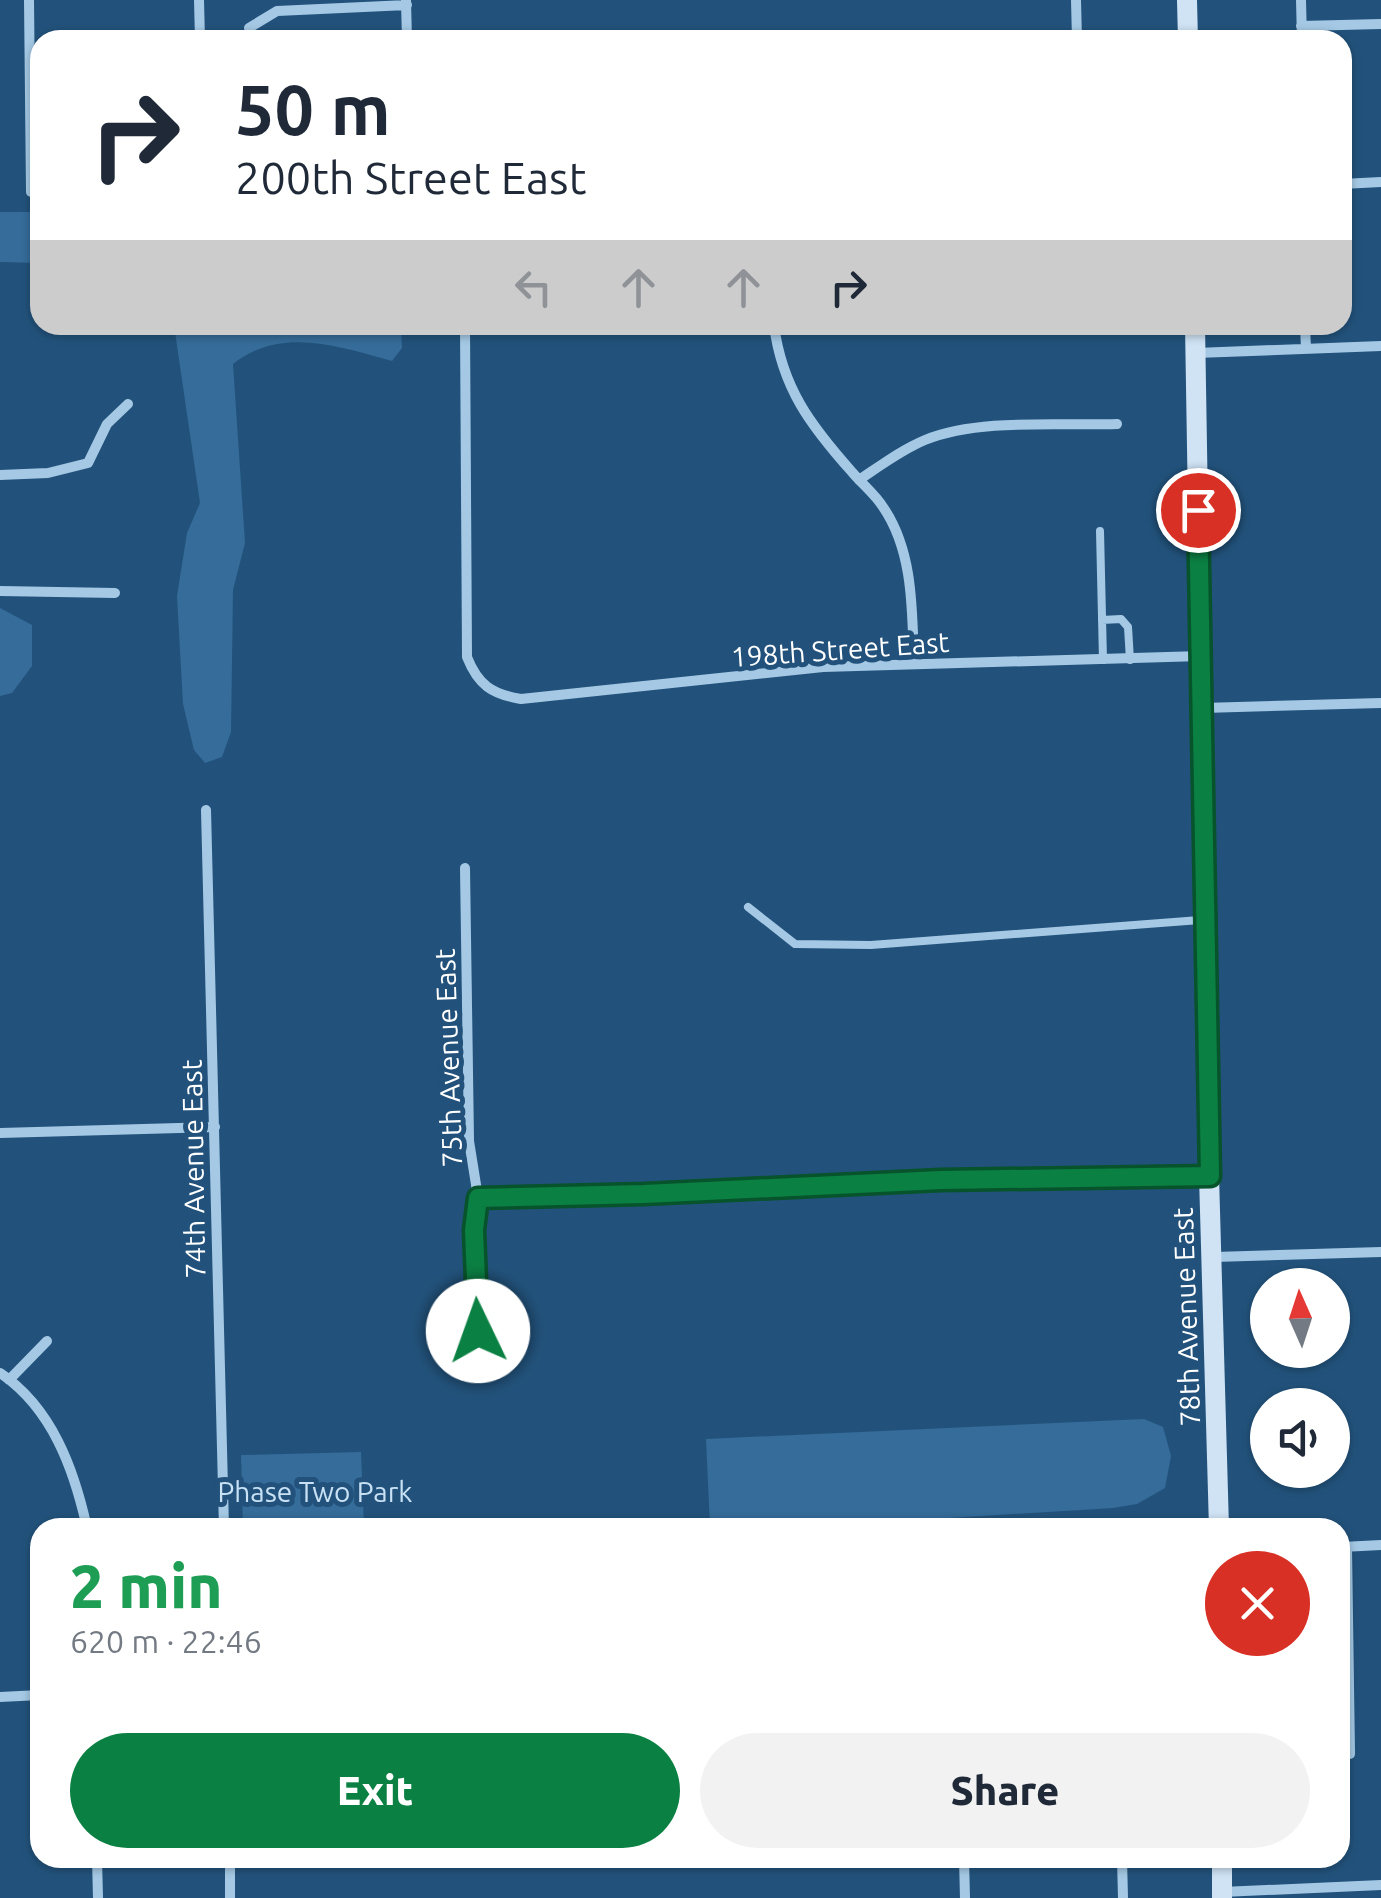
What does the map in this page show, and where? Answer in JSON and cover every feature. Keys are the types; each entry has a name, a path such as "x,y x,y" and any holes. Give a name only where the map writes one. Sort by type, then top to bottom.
{"street":[{"path":"29,0 30,64"},
{"path":"199,0 200,30"},
{"path":"1076,0 1077,30"},
{"path":"1187,0 1188,30"},
{"path":"1301,0 1302,30"},
{"path":"249,28 277,11 406,2 407,30"},
{"path":"1302,26 1381,24"},
{"path":"1352,183 1381,182"},
{"name":"198th Street East","path":"465,335 465,626 474,674 498,695 521,699 824,667 1201,656"},
{"path":"776,335 782,367 800,407 883,507 897,535 911,592 914,664"},
{"name":"78th Avenue East","path":"1196,335 1219,1518"},
{"path":"1305,335 1306,349"},
{"path":"1196,353 1381,346"},
{"path":"0,475 48,473 88,463 107,424 128,404"},
{"path":"859,480 928,439 962,430 1117,424"},
{"path":"0,590 115,592"},
{"path":"1204,708 1381,703"},
{"name":"74th Avenue East","path":"206,810 224,1518"},
{"name":"75th Avenue East","path":"465,868 469,1140 478,1198 474,1230 480,1365"},
{"path":"0,1133 215,1127"},
{"path":"478,1198 941,1180 1210,1176"},
{"path":"1214,1257 1381,1252"},
{"path":"47,1341 5,1376 40,1412 66,1454 84,1518"},
{"path":"1350,1547 1381,1545"},
{"path":"0,1696 30,1694"},
{"path":"97,1868 98,1898"},
{"path":"230,1868 230,1898"},
{"path":"964,1868 965,1898"},
{"path":"1122,1868 1123,1898"},
{"path":"1222,1868 1222,1895 1381,1885"}],"lane":[{"path":"1100,530 1103,660"},
{"path":"1102,620 1121,619 1128,627 1130,660"},
{"path":"748,907 795,944 824,946 1205,920"}],"green space":[{"path":"0,212 30,212 30,263 0,262"},
{"path":"175,335 401,335 402,348 392,361 331,345 290,342 251,352 233,364 245,543 233,590 231,732 222,757 205,763 194,750 183,704 177,596 187,533 200,503"},
{"path":"0,608 32,625 32,666 12,693 0,696"},
{"path":"1144,1419 1163,1427 1171,1456 1165,1488 1137,1504 1113,1508 949,1518 710,1518 706,1439"},
{"name":"Phase Two Park","path":"361,1452 364,1518 243,1518 241,1455"}],"route":[{"path":"478,1331 474,1230 478,1198 941,1180 1210,1176 1198,510"}]}
